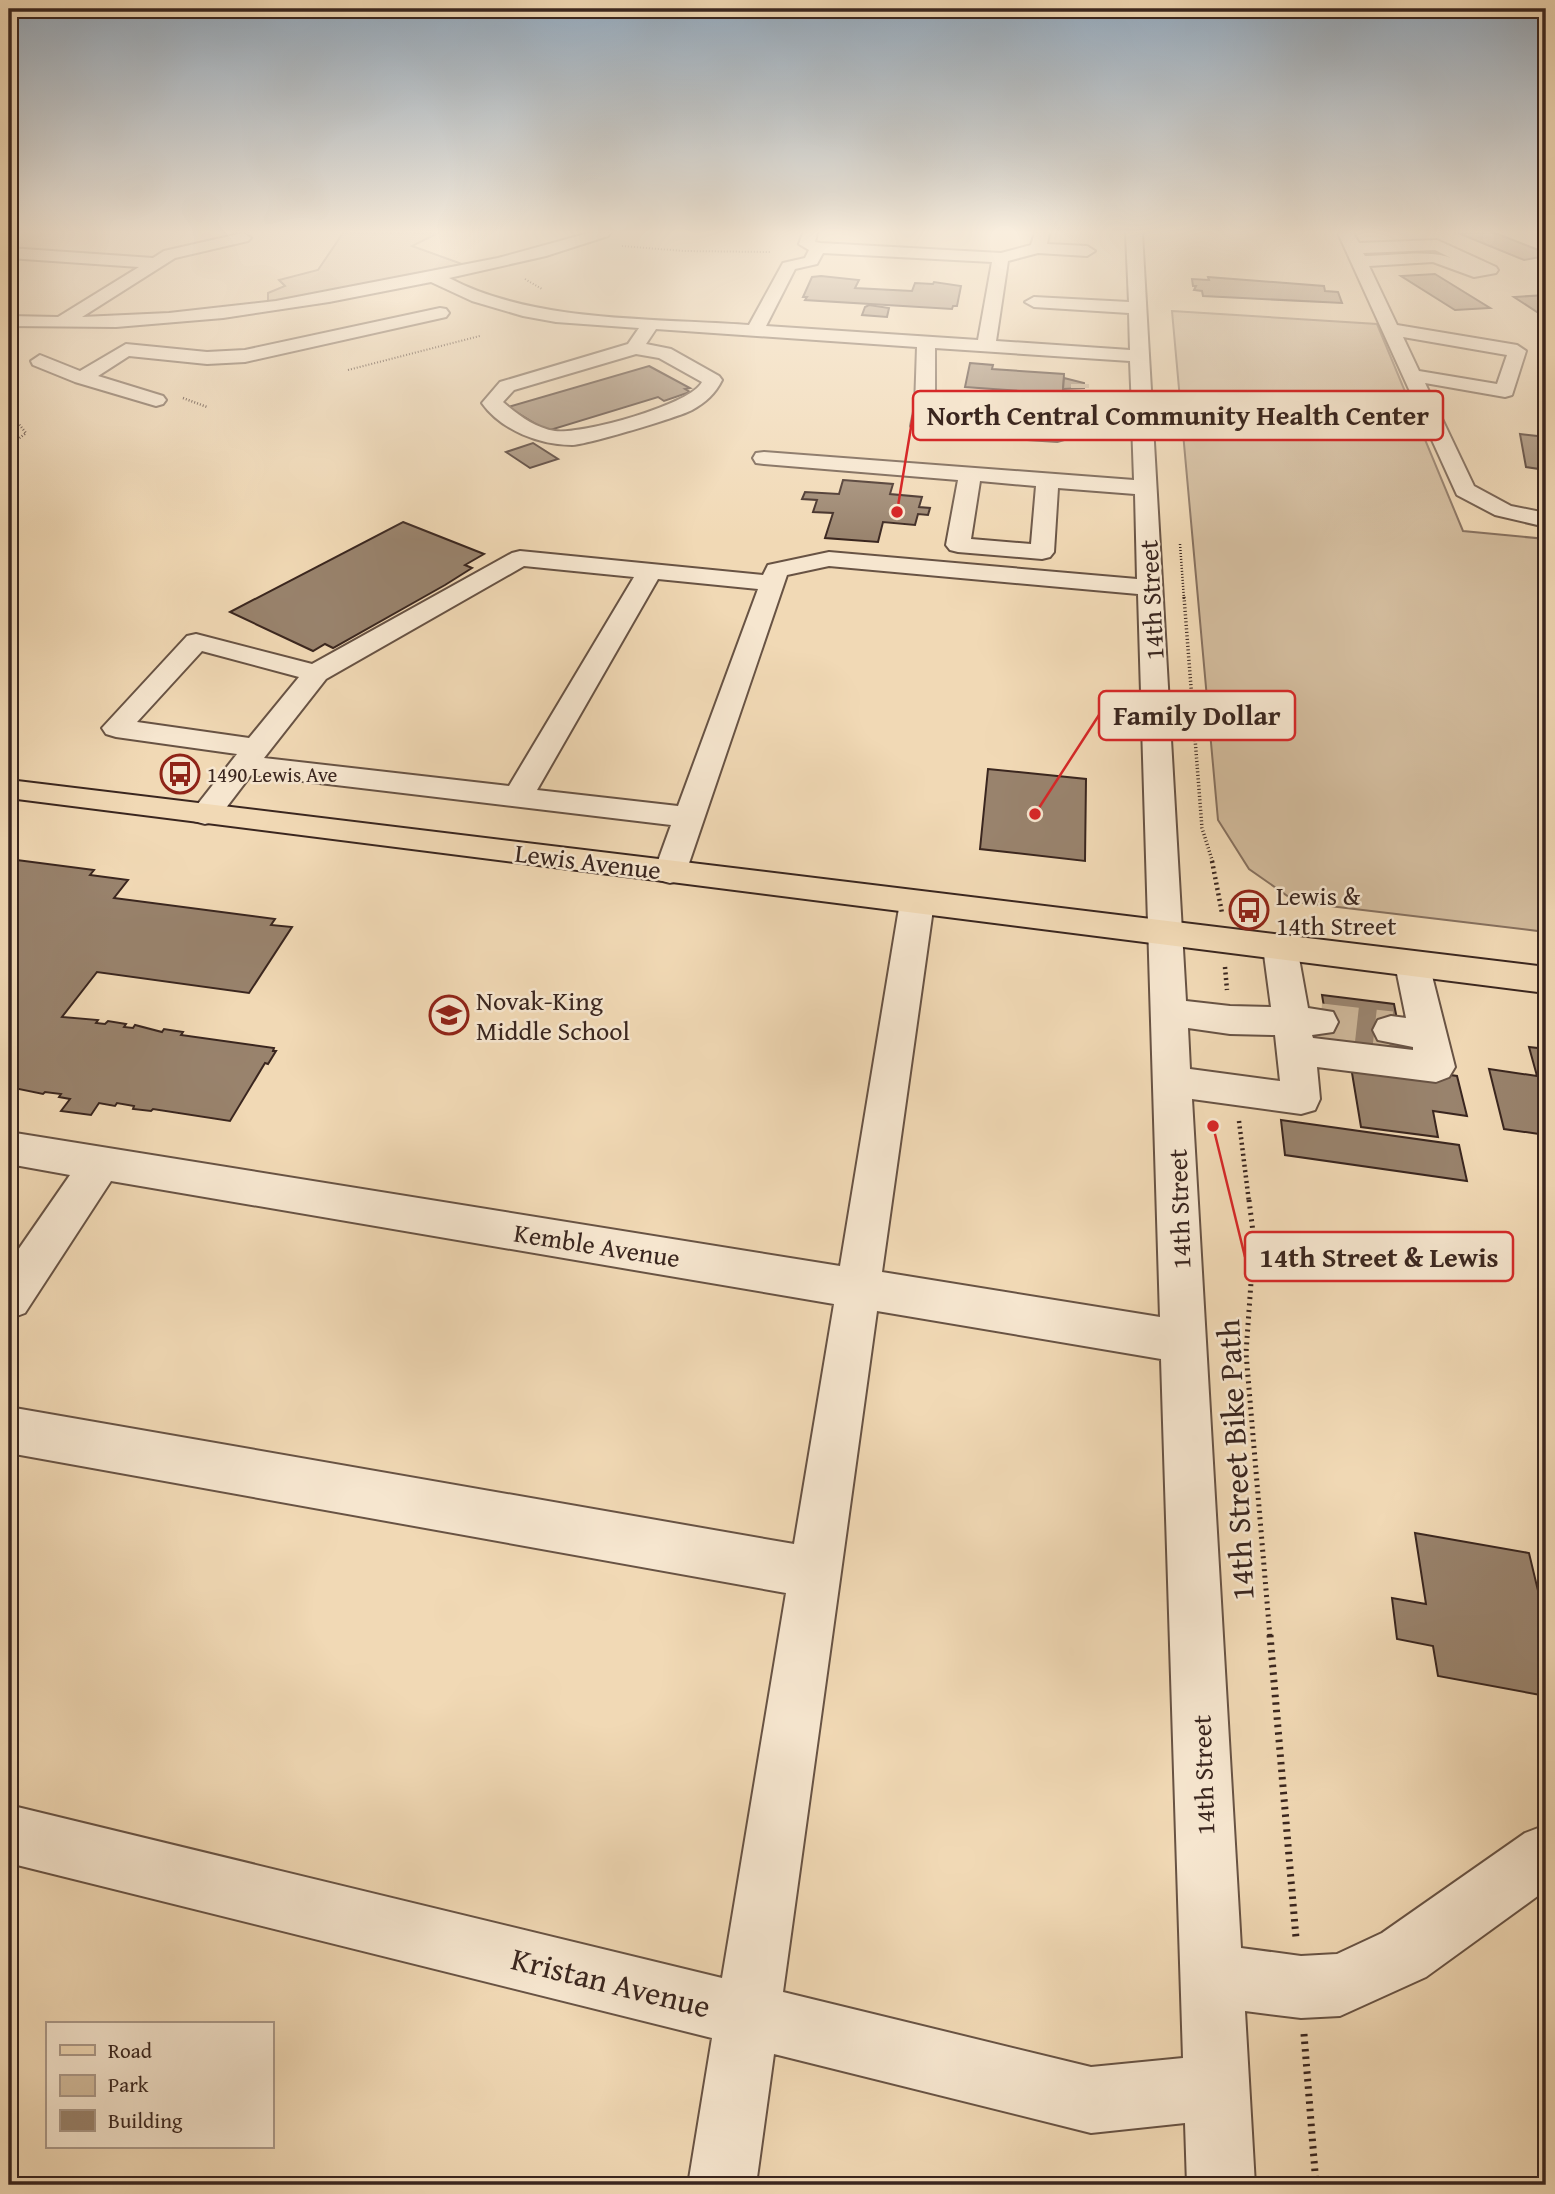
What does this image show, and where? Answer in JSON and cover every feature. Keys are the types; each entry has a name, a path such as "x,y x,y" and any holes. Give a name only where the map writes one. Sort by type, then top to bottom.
{"main road":[{"name":"Lewis Avenue","path":"9,789 1546,980"}],"street":[{"path":"78,341 86,335"},
{"path":"125,350 226,359 347,335"},
{"path":"635,348 643,335"},
{"path":"712,380 664,352 635,348 507,386 492,403 515,423 549,437 575,439 683,407 706,391 746,335"},
{"path":"803,335 1140,356"},
{"path":"984,335 986,347"},
{"name":"14th Street","path":"1139,335 1221,2185"},
{"path":"1393,335 1465,490 1486,506 1546,520"},
{"path":"1411,375 1505,391 1517,351 1427,335"},
{"path":"82,378 148,336"},
{"path":"926,343 925,407 921,426 1057,435 1080,380 1080,352"},
{"path":"1400,351 1425,355"},
{"path":"59,352 30,365 156,400"},
{"path":"1487,366 1511,370"},
{"path":"1067,414 1143,417"},
{"path":"764,458 1146,488"},
{"path":"970,474 958,545 1042,552 1047,480"},
{"path":"205,814 316,673 520,558 773,583"},
{"path":"670,872 778,570 829,559 1151,588"},
{"path":"518,797 650,571"},
{"path":"316,673 196,642 116,728 251,757 518,797 690,817"},
{"path":"722,2185 917,902"},
{"path":"1173,1082 1301,1099 1303,1019 1280,947"},
{"path":"1170,1012 1230,1020 1303,1019 1436,1067 1412,964"},
{"path":"1389,1022 1427,1026"},
{"name":"Kemble Avenue","path":"9,1148 1185,1342"},
{"path":"9,1299 101,1163"},
{"path":"9,1430 815,1573"},
{"name":"Kristan Avenue","path":"9,1834 1091,2100 1217,2087"},
{"path":"1212,1975 1301,1987 1340,1985 1404,1955 1546,1854"}],"path":[{"path":"348,370 480,336"},
{"path":"9,419 18,423 26,433 9,446"},
{"path":"1180,539 1202,828 1220,893"},
{"path":"1226,976 1230,1020"},
{"name":"14th Street Bike Path","path":"1235,1090 1254,1240 1246,1353 1293,1900"},
{"path":"1308,2081 1316,2185"}],"green space":[{"path":"1174,335 1382,335 1463,531 1546,539 1546,932 1296,902 1249,869 1218,820"}],"building":[{"path":"970,363 993,365 992,369 1064,374 1063,394 965,387"},
{"path":"649,366 690,388 685,389 690,392 664,401 658,397 547,431 508,407"},
{"path":"1064,378 1084,383 1084,388 1063,389"},
{"path":"1520,434 1546,437 1546,470 1526,467"},
{"path":"533,443 558,459 530,468 506,452"},
{"path":"843,480 893,484 890,494 922,497 919,507 930,508 928,515 918,514 915,525 883,522 878,542 825,538 833,513 813,512 817,500 802,499 805,492 839,494"},
{"path":"403,522 484,554 465,565 472,568 445,585 333,648 325,644 313,651 230,612"},
{"path":"988,769 1086,779 1085,861 980,849"},
{"path":"9,859 94,870 90,875 128,880 114,898 275,919 271,925 292,927 249,993 97,972 62,1017 98,1020 96,1023 105,1024 108,1021 133,1028 135,1025 162,1032 164,1029 183,1032 181,1035 274,1048 273,1051 276,1051 268,1064 265,1063 230,1121 153,1109 133,1109 134,1106 117,1103 115,1106 99,1103 91,1115 61,1111 70,1099 59,1097 61,1094 43,1094 9,1087"},
{"path":"1322,995 1394,1004 1405,1060 1331,1049"},
{"path":"1529,1047 1546,1049 1546,1135 1504,1129 1489,1069 1537,1076"},
{"path":"1350,1061 1457,1076 1467,1116 1433,1111 1438,1137 1361,1127"},
{"path":"1281,1120 1459,1145 1467,1181 1285,1155"},
{"path":"1415,1533 1529,1553 1546,1624 1546,1696 1438,1676 1433,1646 1397,1639 1392,1598 1426,1604"}],"tunnel":[{"path":"1320,1022 1391,1030"}],"place":[{"name":"North Central Community Health Center","path":"897,512"},
{"name":"1490 Lewis Ave","path":"180,774"},
{"name":"Family Dollar","path":"1035,814"},
{"name":"Lewis & 14th Street","path":"1249,910"},
{"name":"Novak-King Middle School","path":"449,1015"},
{"name":"14th Street & Lewis","path":"1213,1126"}]}
